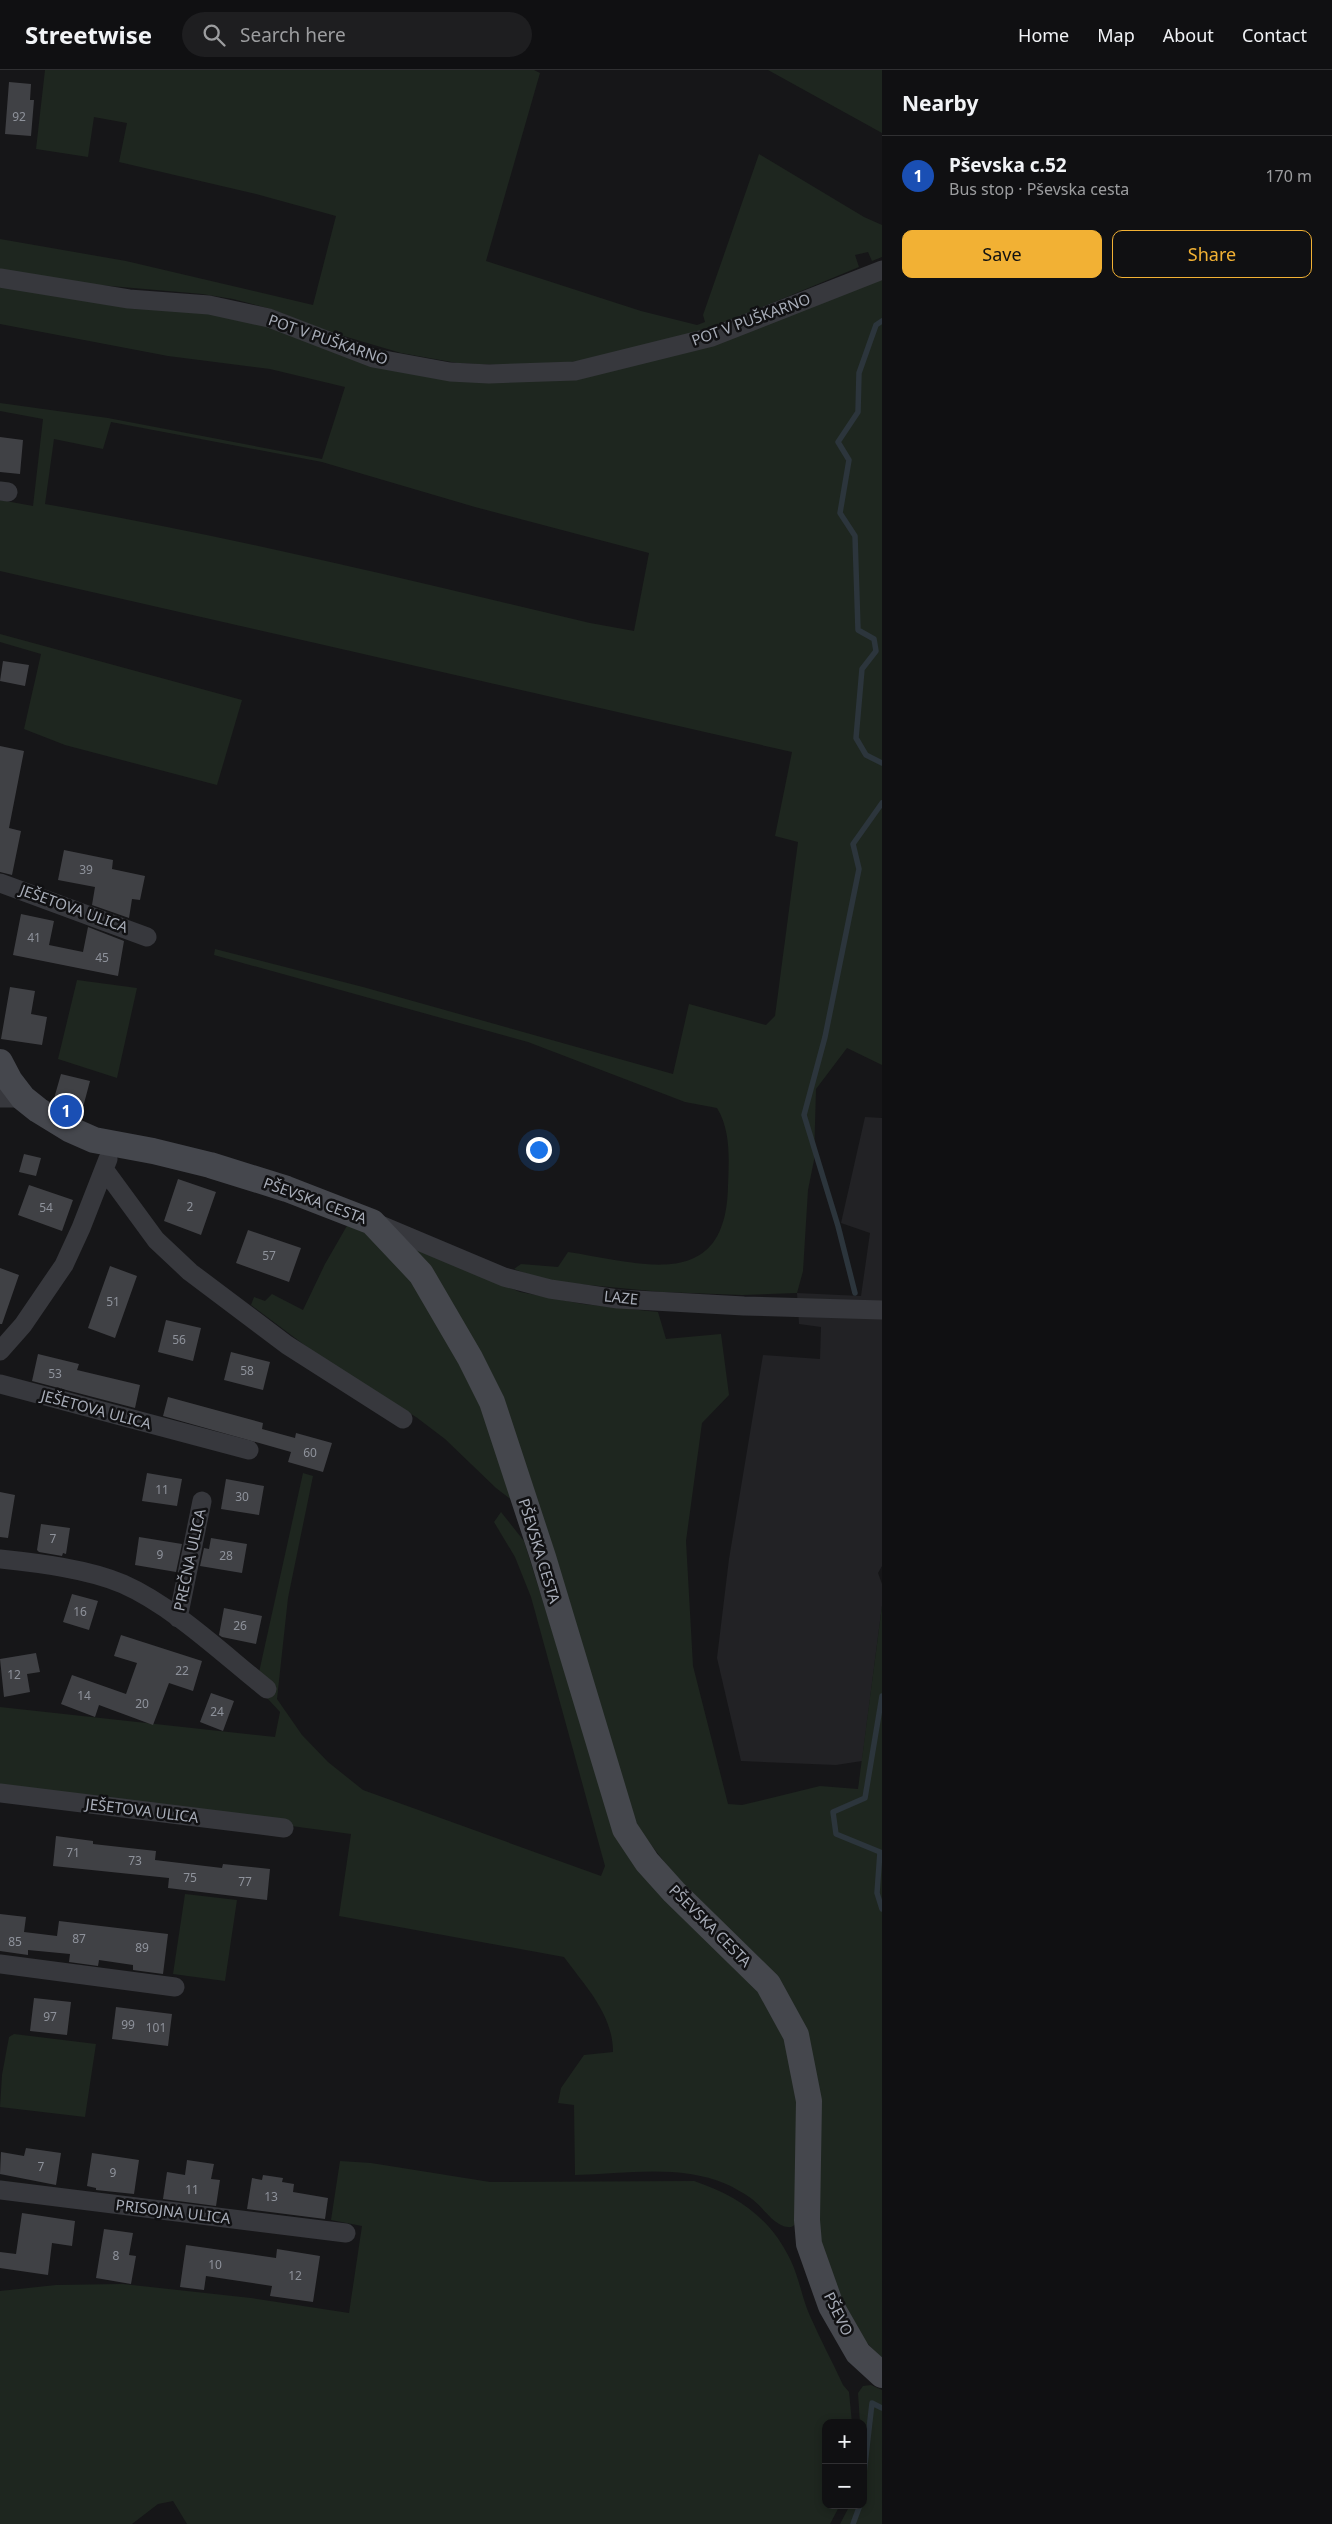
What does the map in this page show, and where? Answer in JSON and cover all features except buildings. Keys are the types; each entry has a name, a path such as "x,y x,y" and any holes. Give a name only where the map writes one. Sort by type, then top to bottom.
{"street":[{"name":"POT V PUŠKARNO","path":"0,278 129,299 209,305 269,318 373,358 434,370 489,374 575,371 712,337 882,270"},
{"name":"JEŠETOVA ULICA","path":"0,883 147,937"},
{"path":"0,1062 10,1081 12,1098"},
{"name":"PŠEVSKA CESTA","path":"12,1098 38,1110 69,1129 94,1140 210,1165 287,1189 372,1222 421,1274 470,1358 492,1402 542,1557 625,1829 647,1862 674,1892 768,1984 796,2035 809,2101 807,2220 809,2244"},
{"path":"0,1351 23,1325 64,1264 81,1228 114,1144"},
{"path":"104,1168 156,1240 190,1272 231,1300 287,1345 403,1419"},
{"name":"LAZE","path":"372,1222 504,1277 550,1289 618,1299 744,1306 882,1310"},
{"name":"JEŠETOVA ULICA","path":"0,1384 249,1450"},
{"name":"PREČNA ULICA","path":"178,1618 202,1501"},
{"name":"PREČNA ULICA","path":"0,1559 54,1566 122,1583 160,1604 267,1689"},
{"name":"JEŠETOVA ULICA","path":"0,1793 284,1828"},
{"path":"0,1964 175,1987"},
{"name":"PRISOJNA ULICA","path":"0,2190 346,2233"},
{"name":"PŠEVO","path":"809,2244 831,2306 858,2353 882,2375"}],"shaded area":[{"path":"45,70 534,70 540,73 486,261 641,311 697,325 705,322 703,315 759,154 864,217 882,225 882,257 872,261 868,252 855,255 859,267 712,328 582,361 540,365 457,363 401,353 330,332 271,309 233,299 202,294 76,283 0,269 0,239 126,261 313,305 336,216 256,194 119,162 127,123 94,117 88,157 36,149"},
{"path":"768,70 882,70 882,133"},
{"path":"882,277 882,1065 847,1048 816,1089 814,1160 808,1190 803,1271 797,1293 742,1295 662,1292 546,1281 514,1269 521,1264 558,1267 568,1252 624,1262 650,1264 675,1264 696,1257 712,1243 724,1220 728,1186 728,1146 725,1126 717,1108 685,1102 528,1042 214,955 215,949 363,987 673,1074 689,1004 766,1025 775,1016 798,842 775,836 792,752 0,571 0,500 33,506 43,419 0,411 0,403 108,418 322,459 345,387 270,369 168,356 0,324 0,287 238,315 287,332 541,380","holes":["111,422 322,462 475,507 649,553 634,631 590,623 251,544 45,504 54,439 103,449"]},
{"path":"0,634 242,700 217,785 65,745 24,729 41,654 0,642"},
{"path":"77,980 137,988 117,1078 58,1059"},
{"path":"865,1117 882,1118 882,1566 878,1573 882,1584 882,1606 862,1761 836,1765 741,1761 717,1658 729,1559 763,1355 820,1359 821,1327 799,1324 797,1293 861,1296 870,1233 841,1223"},
{"path":"348,1224 357,1225 520,1292 583,1304 658,1312 666,1339 721,1334 729,1395 702,1423 686,1541 693,1666 728,1804 742,1805 820,1786 858,1789 882,1606 882,2359 866,2342 847,2314 818,2242 811,2050 641,1832 624,1798 527,1512 496,1488 445,1439 416,1417 323,1359 251,1305 254,1297 265,1301 272,1294 303,1310 325,1264"},
{"path":"303,1473 313,1476 288,1598 277,1699 302,1735 328,1762 363,1790 601,1876 605,1866 531,1597 515,1557 494,1522 501,1512 524,1541 606,1803 765,1995 788,2043 800,2106 797,2222 793,2226 783,2226 746,2195 726,2184 708,2178 671,2172 575,2175 574,2105 558,2103 561,2088 584,2055 613,2052 612,2038 608,2025 589,1990 564,1957 339,1916 351,1834 0,1787 0,1707 275,1737 280,1712 256,1686"},
{"path":"185,1894 237,1900 225,1981 173,1974"},
{"path":"14,2034 96,2044 85,2117 0,2107 2,2075 9,2037"},
{"path":"340,2161 371,2163 490,2182 694,2181 739,2202 751,2210 774,2232 783,2246 794,2268 814,2325 843,2385 849,2392 852,2419 822,2419 822,2509 838,2509 830,2524 187,2524 173,2501 158,2504 132,2524 0,2524 0,2291 56,2285 123,2284 251,2298 349,2313 362,2226 331,2220"},
{"path":"871,2385 882,2390 882,2524 840,2524 848,2509 867,2509 867,2419 860,2419 858,2393 863,2386"}],"waterway":[{"path":"882,321 876,325 859,373 858,412 838,442 849,460 840,513 855,536 858,630 874,639 876,651 862,669 856,738 866,755 882,763"},
{"path":"855,1293 838,1226 804,1115 825,1037 859,869 853,844 882,803"},
{"path":"882,1696 865,1798 833,1812 836,1834 880,1852 877,1893 882,1909"},
{"path":"865,2464 872,2403 882,2408"},
{"path":"853,2524 859,2509"}],"place":[{"name":"Pševska c.52","path":"66,1111"}]}
